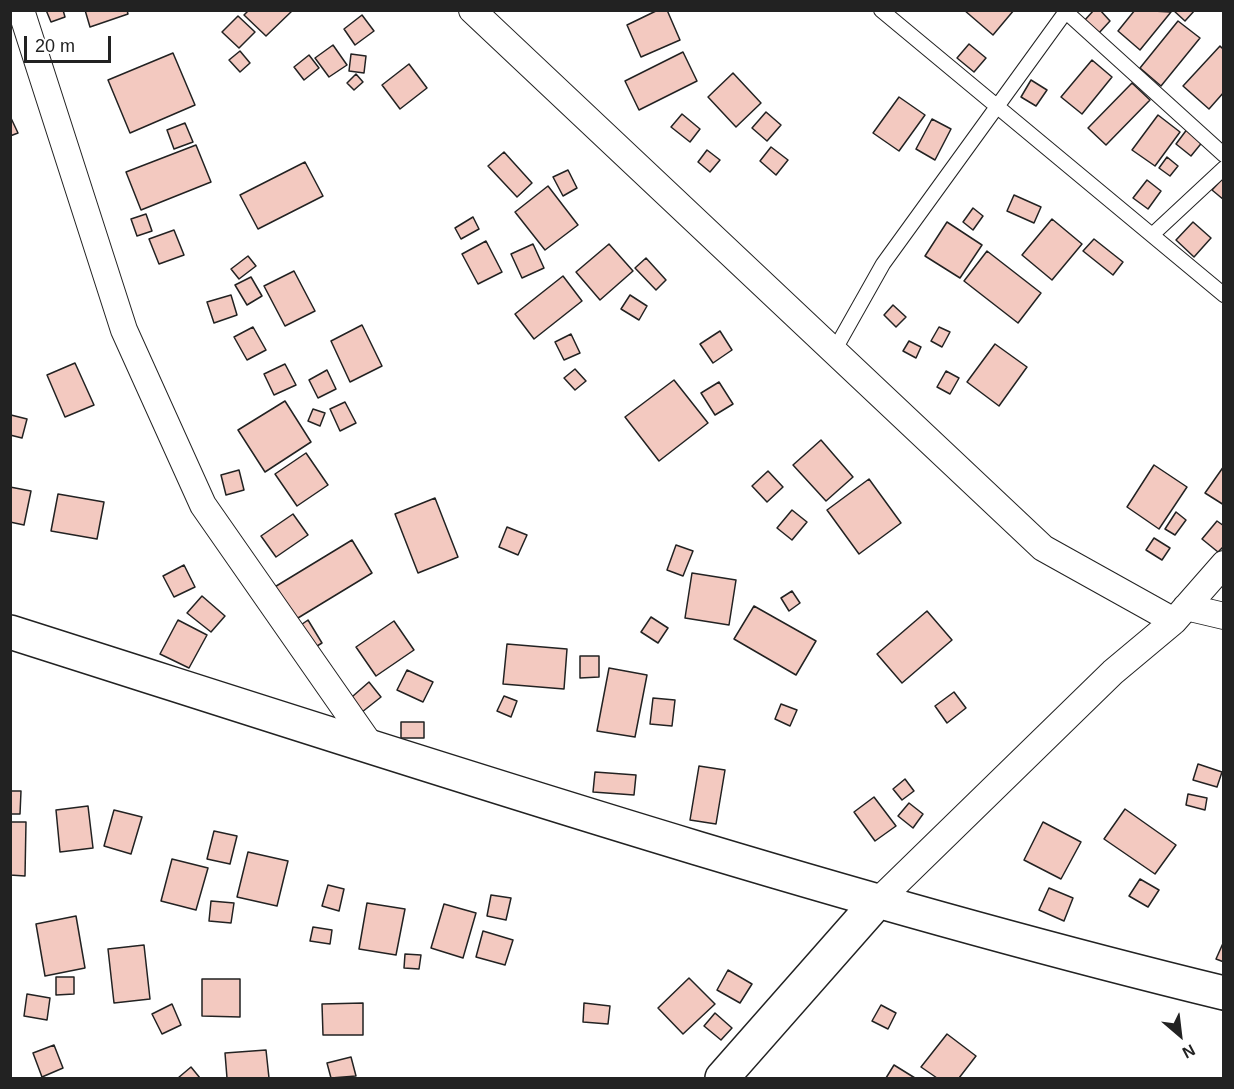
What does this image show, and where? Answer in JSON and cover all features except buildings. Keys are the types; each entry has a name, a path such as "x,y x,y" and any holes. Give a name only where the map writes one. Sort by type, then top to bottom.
{"main road":[{"path":"10,632 877,902 1079,957 1224,993"},
{"path":"722,1078 877,902"}],"street":[{"path":"21,10 124,330 203,506 371,746"},
{"path":"472,10 1043,548 1180,614 1224,616"},
{"path":"877,902 1113,672 1180,614 1224,564"}],"lane":[{"path":"881,10 1224,295"},
{"path":"834,351 883,264 1066,11 1224,155"},
{"path":"1152,235 1224,168"}]}
